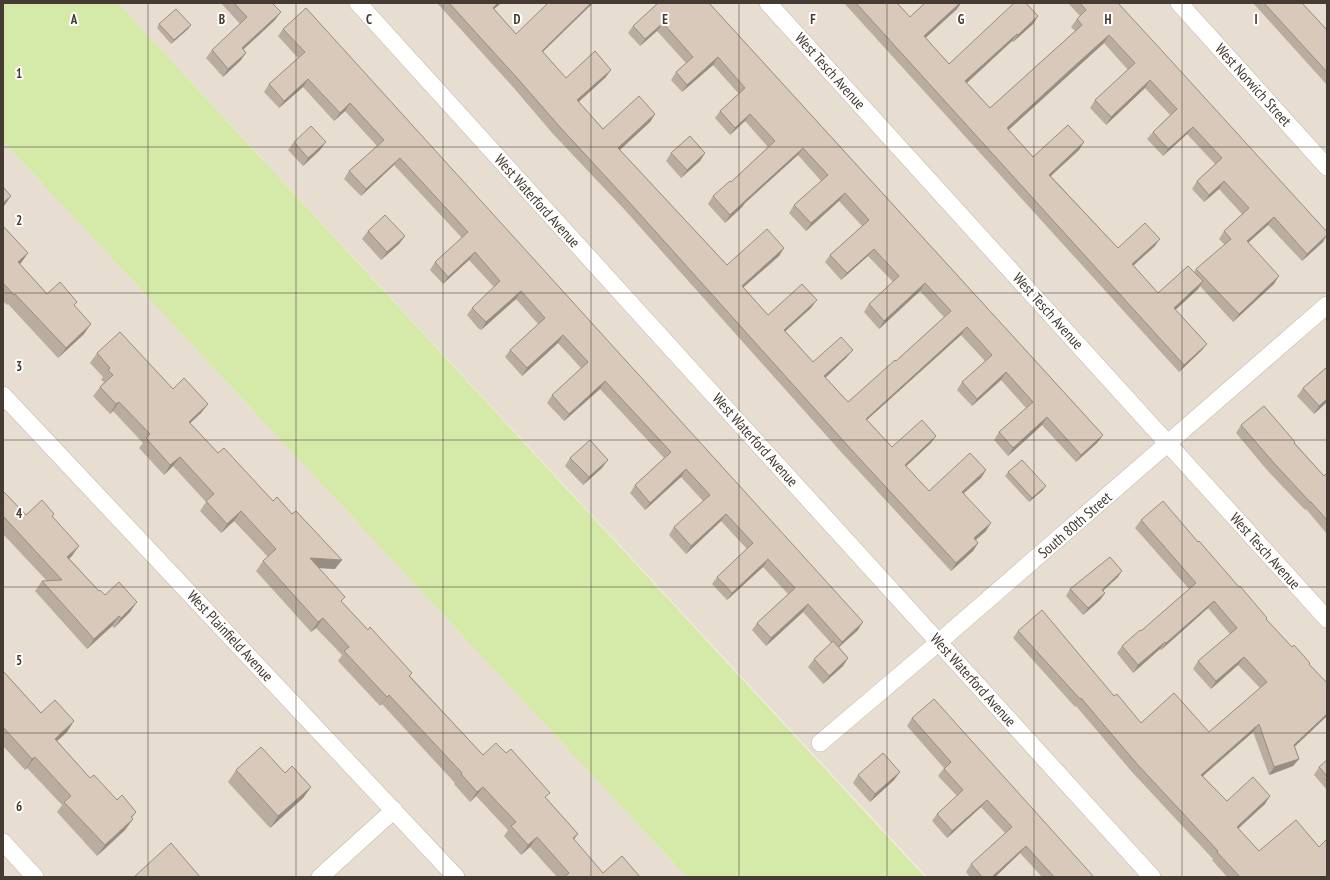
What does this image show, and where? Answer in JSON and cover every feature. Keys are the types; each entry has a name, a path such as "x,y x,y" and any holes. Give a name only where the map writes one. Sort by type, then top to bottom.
{"street":[{"name":"West Waterford Avenue","path":"358,3 1152,877"},
{"name":"West Tesch Avenue","path":"768,3 1327,619"},
{"name":"West Norwich Street","path":"1179,3 1327,167"},
{"name":"South 80th Street","path":"820,743 1169,444 1327,305"},
{"name":"West Plainfield Avenue","path":"3,395 456,877"},
{"path":"320,877 394,810"},
{"path":"3,842 35,877"}],"shaded area":[{"path":"118,3 1327,3 1327,877 927,877"},
{"path":"3,141 687,877 3,877"}],"green space":[{"path":"3,3 118,3 925,877 687,877 3,141"}],"building":[{"path":"234,3 272,3 281,12 242,48 246,53 228,69 212,50 247,17"},
{"path":"449,3 498,3 493,8 516,34 548,3 591,3 542,51 566,78 595,51 611,70 577,100 603,129 639,96 655,114 618,148 727,265 767,229 784,248 742,286 768,315 802,284 817,300 784,330 813,362 841,337 853,350 824,376 848,402 951,311 925,283 884,321 869,304 899,276 874,249 847,273 830,255 869,220 845,193 811,223 794,205 828,175 803,148 730,215 713,196 730,181 731,182 775,141 750,114 735,128 720,111 745,88 718,57 687,85 676,72 693,57 663,23 645,39 633,26 658,3 709,3 1103,435 1081,455 1047,417 1013,448 999,432 1033,402 1006,372 977,399 962,382 992,355 967,327 866,419 892,447 922,420 936,436 905,465 929,491 970,453 986,470 962,492 991,523 974,538 978,543 956,563 848,446"},
{"path":"856,3 897,3 910,17 925,3 960,3 924,36 949,64 1014,3 1026,3 1038,16 965,81 990,108 1082,25 1077,19 1086,10 1080,3 1118,3 1327,232 1327,235 1307,254 1274,217 1247,241 1279,276 1239,314 1196,269 1231,239 1224,231 1249,208 1224,181 1209,195 1197,181 1222,158 1193,127 1168,149 1153,132 1177,109 1150,80 1111,117 1095,100 1135,63 1109,35 1070,70 1007,128 1033,157 1068,125 1084,142 1049,175 1118,248 1145,223 1160,239 1132,264 1158,293 1188,266 1203,281 1174,308 1207,344 1184,365"},
{"path":"1264,3 1302,3 1327,30 1327,72"},
{"path":"306,8 863,622 842,642 808,604 771,638 757,623 795,588 768,559 732,593 717,577 753,543 726,514 691,546 674,527 710,495 686,469 650,503 635,485 671,452 605,381 569,414 552,395 588,362 563,335 527,368 510,350 545,318 521,291 486,322 472,308 500,281 475,252 448,277 435,262 468,232 400,158 366,189 349,171 384,140 350,103 340,113 308,79 284,101 269,84 305,52 283,29"},
{"path":"176,9 191,25 174,40 159,24"},
{"path":"311,126 326,142 308,158 294,142"},
{"path":"690,136 705,153 687,170 671,153"},
{"path":"3,187 11,196 3,203"},
{"path":"385,215 405,236 387,252 368,231"},
{"path":"3,226 28,253 18,262 47,294 60,282 77,302 74,305 91,324 66,348 3,283"},
{"path":"120,332 173,389 184,378 208,404 189,422 218,453 224,448 273,501 277,497 292,514 296,511 342,560 310,558 345,597 341,601 368,630 370,627 412,673 409,676 483,755 496,743 506,753 511,749 550,793 545,797 578,834 573,838 603,873 622,856 640,877 564,877 569,873 537,837 528,845 511,826 516,822 483,787 477,792 461,774 462,773 389,695 387,697 344,651 349,647 323,618 318,622 263,561 276,549 241,511 227,524 206,501 214,494 180,457 170,465 146,438 150,434 119,402 116,404 100,387 113,375 108,370 110,368 97,353"},
{"path":"1327,367 1327,399 1319,406 1303,388"},
{"path":"1264,406 1295,442 1294,443 1324,476 1327,473 1327,520 1241,425"},
{"path":"590,440 608,460 589,477 570,458"},
{"path":"1022,460 1046,486 1032,498 1008,472"},
{"path":"3,491 26,515 42,500 54,514 52,516 79,546 67,557 99,591 100,590 105,595 119,582 137,602 121,618 119,616 94,639 42,581 62,580 3,516"},
{"path":"1163,501 1198,542 1199,541 1239,587 1240,586 1267,618 1266,619 1292,647 1294,645 1327,683 1327,714 1294,745 1299,759 1274,767 1259,724 1201,775 1227,801 1253,777 1270,796 1237,827 1259,851 1296,820 1319,847 1327,839 1327,877 1240,877 1217,852 1218,851 1137,764 1081,698 1080,699 1018,631 1042,610 1114,696 1117,694 1141,723 1174,693 1209,732 1267,682 1244,657 1216,681 1198,661 1237,628 1214,601 1166,643 1165,642 1138,665 1122,646 1196,583 1141,520"},
{"path":"1110,557 1122,571 1102,590 1105,593 1088,608 1070,589"},
{"path":"833,641 848,658 829,676 814,659"},
{"path":"3,671 41,713 55,700 74,721 55,739 90,778 94,775 117,800 122,795 136,812 131,817 133,819 105,845 64,802 71,796 35,757 32,759 3,727"},
{"path":"934,699 1094,877 1054,877 1026,846 992,877 982,877 971,864 1012,827 987,800 952,831 937,814 963,790 944,769 951,762 912,718"},
{"path":"261,747 285,773 292,766 311,787 278,816 236,770"},
{"path":"883,753 900,772 875,794 858,775"},
{"path":"1327,760 1327,776 1319,767"},
{"path":"171,843 200,877 134,877"}]}
